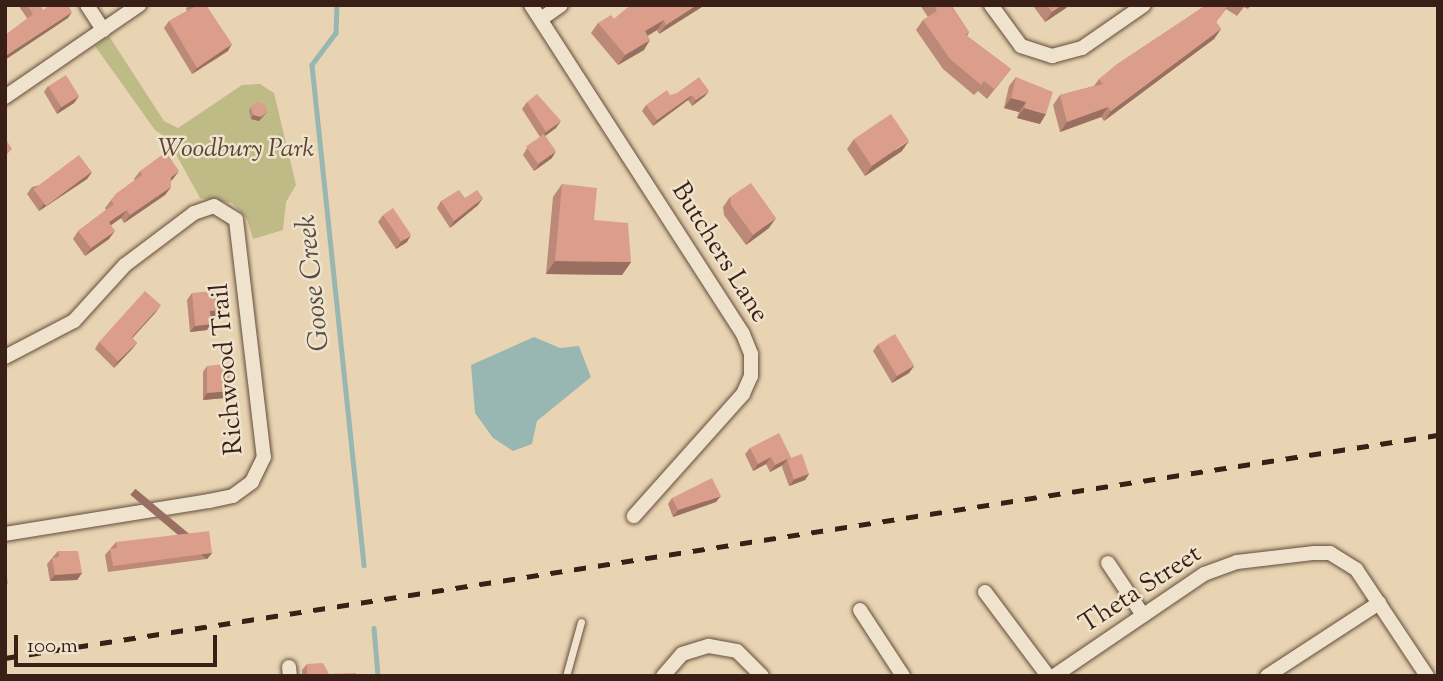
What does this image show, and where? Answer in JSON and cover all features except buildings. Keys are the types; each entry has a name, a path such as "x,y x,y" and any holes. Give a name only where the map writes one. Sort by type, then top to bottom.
{"street":[{"path":"87,5 103,30"},
{"path":"5,97 139,5"},
{"name":"Butchers Lane","path":"531,5 743,334 751,354 751,376 743,394 634,516"},
{"path":"541,19 561,5"},
{"path":"991,5 1021,46 1052,57 1082,48 1144,5"},
{"name":"Richwood Trail","path":"5,357 75,321 125,265 194,213 214,206 226,211 236,220 241,235 264,457 252,482 233,495 209,501 5,534"},
{"name":"Theta Street","path":"1054,676 1143,615 1224,566 1314,553 1342,558 1356,569 1379,603"},
{"path":"1108,563 1143,615"},
{"path":"985,592 1048,676"},
{"path":"1267,676 1379,603 1427,676"},
{"path":"860,610 903,676"},
{"path":"663,676 682,654 709,646 737,651 762,676"}],"lane":[{"path":"566,676 582,622"}],"green space":[{"name":"Woodbury Park","path":"109,36 164,121 178,128 242,85 260,84 274,93 296,185 286,202 283,230 253,239 247,219 232,203 200,198 167,138 155,130 95,46"}],"water":[{"path":"534,337 560,348 579,346 591,377 537,421 532,444 513,451 493,438 475,413 471,365"}],"waterway":[{"name":"Goose Creek","path":"337,5 336,33 312,65 364,565"},
{"name":"Goose Creek","path":"374,628 378,676"}],"railway":[{"path":"5,658 1438,435"}]}
